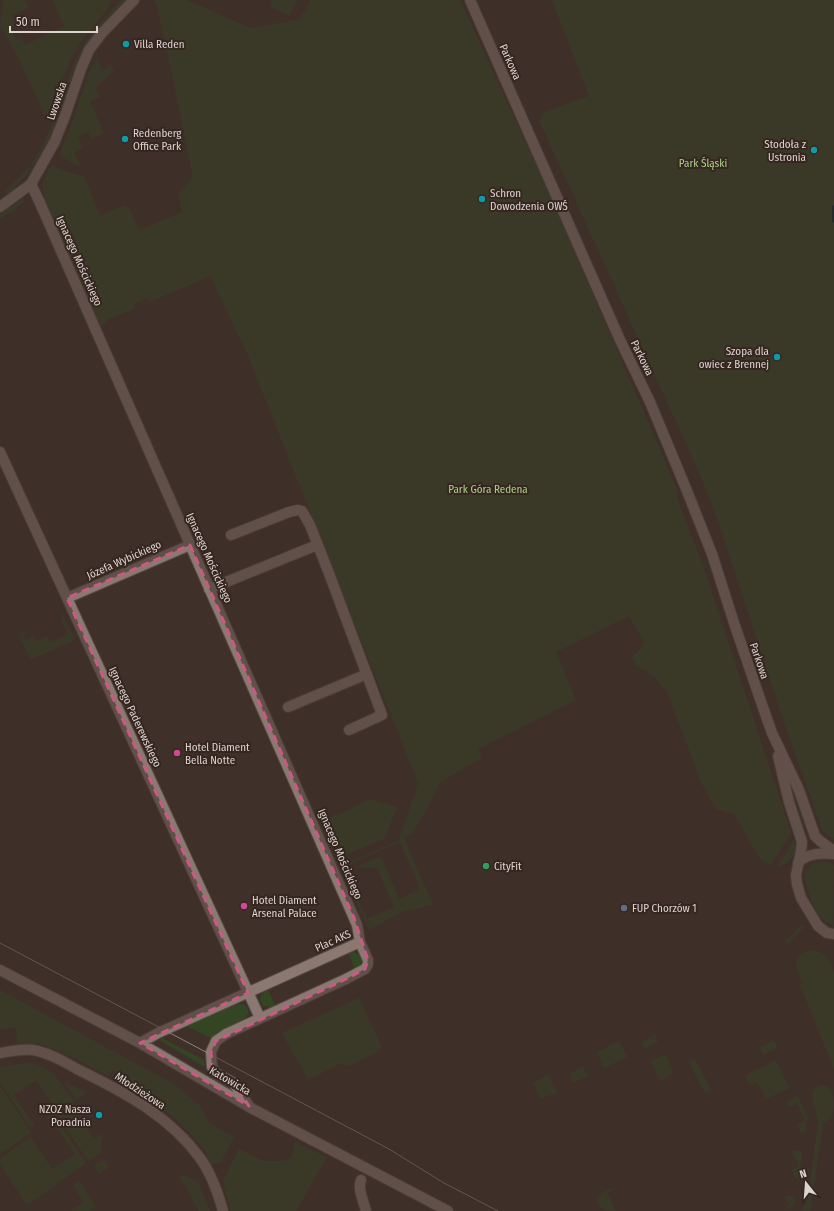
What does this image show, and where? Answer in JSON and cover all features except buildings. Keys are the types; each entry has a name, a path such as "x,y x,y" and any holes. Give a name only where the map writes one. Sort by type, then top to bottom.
{"street":[{"name":"Lwowska","path":"0,207 31,184 55,141 65,116 80,69 89,50 102,33 134,0"},
{"name":"Parkowa","path":"470,0 620,340 650,402 712,554 747,663 772,733 802,842 802,851 798,863 796,878 801,898 816,924 830,933"},
{"name":"Ignacego Mościckiego","path":"31,184 47,217 209,589 312,820 357,925 360,942"},
{"name":"Ignacego Paderewskiego","path":"0,452 248,993"},
{"path":"231,535 290,512 298,510 302,511 310,525 382,715 349,730"},
{"name":"Józefa Wybickiego","path":"67,598 190,544"},
{"path":"209,589 317,545"},
{"path":"288,707 367,674"},
{"name":"Parkowa","path":"772,733 799,790 815,836 834,853"},
{"path":"798,863 804,858 813,855 821,853 834,853"},
{"path":"830,933 834,942"},
{"name":"Plac AKS","path":"140,1043 158,1033 360,942 368,960 368,964 365,969 220,1037 216,1041 210,1055 212,1067 216,1073 233,1082 249,1106"},
{"name":"Katowicka","path":"0,970 140,1043 249,1106 448,1211"},
{"path":"248,993 260,1018"},
{"name":"Młodzieżowa","path":"0,1053 23,1050 42,1052 93,1076 136,1100 174,1129 201,1159 216,1190 223,1211"},
{"path":"361,1180 359,1183 366,1211"}],"highlighted area":[{"path":"190,545 354,918 368,960 365,969 216,1041 211,1052 212,1067 233,1082 249,1106 140,1043 248,993 67,598"}],"green space":[{"path":"4,0 26,1 28,8 12,15 15,24 11,27 16,40 21,38 25,45 64,26 52,0 111,0 109,6 72,56 61,83 50,121 47,121 20,61 0,26"},
{"path":"121,0 126,0 100,27 97,26"},
{"name":"Park Góra Redena","path":"154,0 187,0 251,28 300,19 311,0 460,0 541,175 678,491 677,498 706,574 791,833 770,866 758,856 734,814 716,809 700,780 668,694 655,677 636,666 632,657 641,648 644,642 629,616 556,652 576,700 478,749 482,758 440,782 429,805 412,833 404,838 433,905 401,912 369,930 345,876 348,876 367,919 394,907 377,868 360,868 358,866 380,858 383,861 399,899 418,890 419,886 400,842 356,861 343,870 341,866 400,840 400,836 418,783 246,351 210,276 149,302 147,298 134,304 135,308 105,321 106,323 100,326 44,198 42,183 51,165 61,170 85,177 100,216 125,205 129,208 139,230 182,212 178,195 193,177 165,40"},
{"path":"273,0 297,0 289,16 270,6"},
{"name":"Park Śląski","path":"552,0 834,0 834,840 823,832 784,723 720,527 702,479 539,120 544,112 589,96"},
{"path":"94,30 96,31 80,57 72,75 48,143 33,166 31,164 52,126 71,70 85,43"},
{"path":"98,55 99,64 102,69 104,70 110,64 114,70 96,87 100,97 90,101 104,134 91,139 88,132 78,137 83,148 74,153 81,168 59,155 72,123 87,77"},
{"path":"29,167 32,169 8,194 6,190"},
{"path":"23,198 25,202 0,219 0,214"},
{"path":"61,614 63,614 68,626 66,627 67,629 69,628 75,640 31,659 30,657 32,655 29,656 19,634 27,631 23,634 27,640 34,636 36,641 47,637 50,642 68,634 61,619 63,618"},
{"path":"794,791 807,826 804,827 793,792"},
{"path":"369,799 397,807 385,838 336,858 320,821 344,812"},
{"path":"795,838 796,843 792,857 786,864 776,867 785,855"},
{"path":"823,861 834,865 833,924 823,920 814,908 805,877 808,868 811,865"},
{"path":"801,925 804,927 787,944 785,942"},
{"path":"812,950 821,953 827,958 834,973 834,1069 800,985 803,984 796,968 797,959 800,955"},
{"path":"353,952 359,955 362,960 360,966 355,969 348,953"},
{"path":"0,990 174,1084 198,1104 203,1110 209,1123 234,1137 221,1162 211,1165 205,1155 207,1153 178,1121 144,1094 116,1080 119,1073 112,1070 108,1076 63,1053 35,1043 34,1045 18,1045 16,1028 0,1029"},
{"path":"268,990 275,1005 269,1007 263,1006 260,1000 261,994"},
{"path":"359,998 382,1047 375,1053 349,1066 341,1063 308,1080 282,1033"},
{"path":"237,1004 246,1006 248,1008 248,1014 244,1019 219,1031 211,1038 187,1026"},
{"path":"655,1035 658,1042 644,1048 641,1043"},
{"path":"162,1038 204,1060 205,1066 161,1041 160,1040"},
{"path":"774,1040 777,1048 763,1055 760,1047"},
{"path":"619,1041 627,1057 604,1068 597,1052"},
{"path":"665,1054 674,1073 660,1081 650,1061"},
{"path":"695,1059 711,1090 705,1093 689,1062"},
{"path":"775,1060 789,1088 766,1099 757,1082 749,1085 745,1076"},
{"path":"30,1063 45,1068 51,1072 61,1083 74,1102 49,1119 48,1117 57,1110 36,1080 14,1095 35,1126 32,1127 29,1126 0,1082 0,1067"},
{"path":"583,1067 588,1076 573,1083 569,1074"},
{"path":"549,1075 557,1092 541,1099 533,1083"},
{"path":"63,1081 87,1093 77,1100"},
{"path":"0,1085 30,1133 0,1154"},
{"path":"821,1085 828,1087 831,1091 833,1112 831,1118 823,1124 810,1211 802,1211 807,1202 818,1123 812,1097 815,1088"},
{"path":"796,1096 799,1098 807,1117 804,1134 801,1133 797,1124 805,1120 797,1104 789,1107 787,1103"},
{"path":"77,1105 79,1107 75,1109 75,1111 94,1138 101,1134 103,1136 101,1153 88,1161 59,1117"},
{"path":"56,1119 86,1163 27,1205 0,1164 0,1159 30,1137 52,1169 75,1154 53,1122"},
{"path":"295,1142 327,1157 296,1211 230,1211 223,1181 239,1149 263,1161 282,1161 292,1158"},
{"path":"796,1149 800,1150 802,1156 798,1180 795,1178 791,1170 799,1166 791,1151"},
{"path":"103,1159 109,1167 100,1174 94,1166"},
{"path":"179,1176 187,1176 198,1182 210,1211 199,1211"},
{"path":"78,1180 96,1206 88,1211 71,1211 84,1202 73,1185"},
{"path":"613,1188 615,1189 607,1193 616,1211 602,1208 597,1203 600,1195"},
{"path":"790,1195 794,1197 794,1205 790,1208 782,1210 789,1206 785,1197"}],"waterway":[{"path":"834,207 834,221"}],"tram line":[{"path":"0,943 389,1149 444,1183 498,1211"}],"place":[{"name":"Villa Reden","path":"126,44"},
{"name":"Redenberg Office Park","path":"125,139"},
{"name":"Stodoła z Ustronia","path":"814,150"},
{"name":"Schron Dowodzenia OWŚ","path":"482,199"},
{"name":"Szopa dla owiec z Brennej","path":"777,357"},
{"name":"Hotel Diament Bella Notte","path":"177,753"},
{"name":"CityFit","path":"486,866"},
{"name":"Hotel Diament Arsenal Palace","path":"244,906"},
{"name":"FUP Chorzów 1","path":"624,908"},
{"name":"NZOZ Nasza Poradnia","path":"99,1115"}]}
